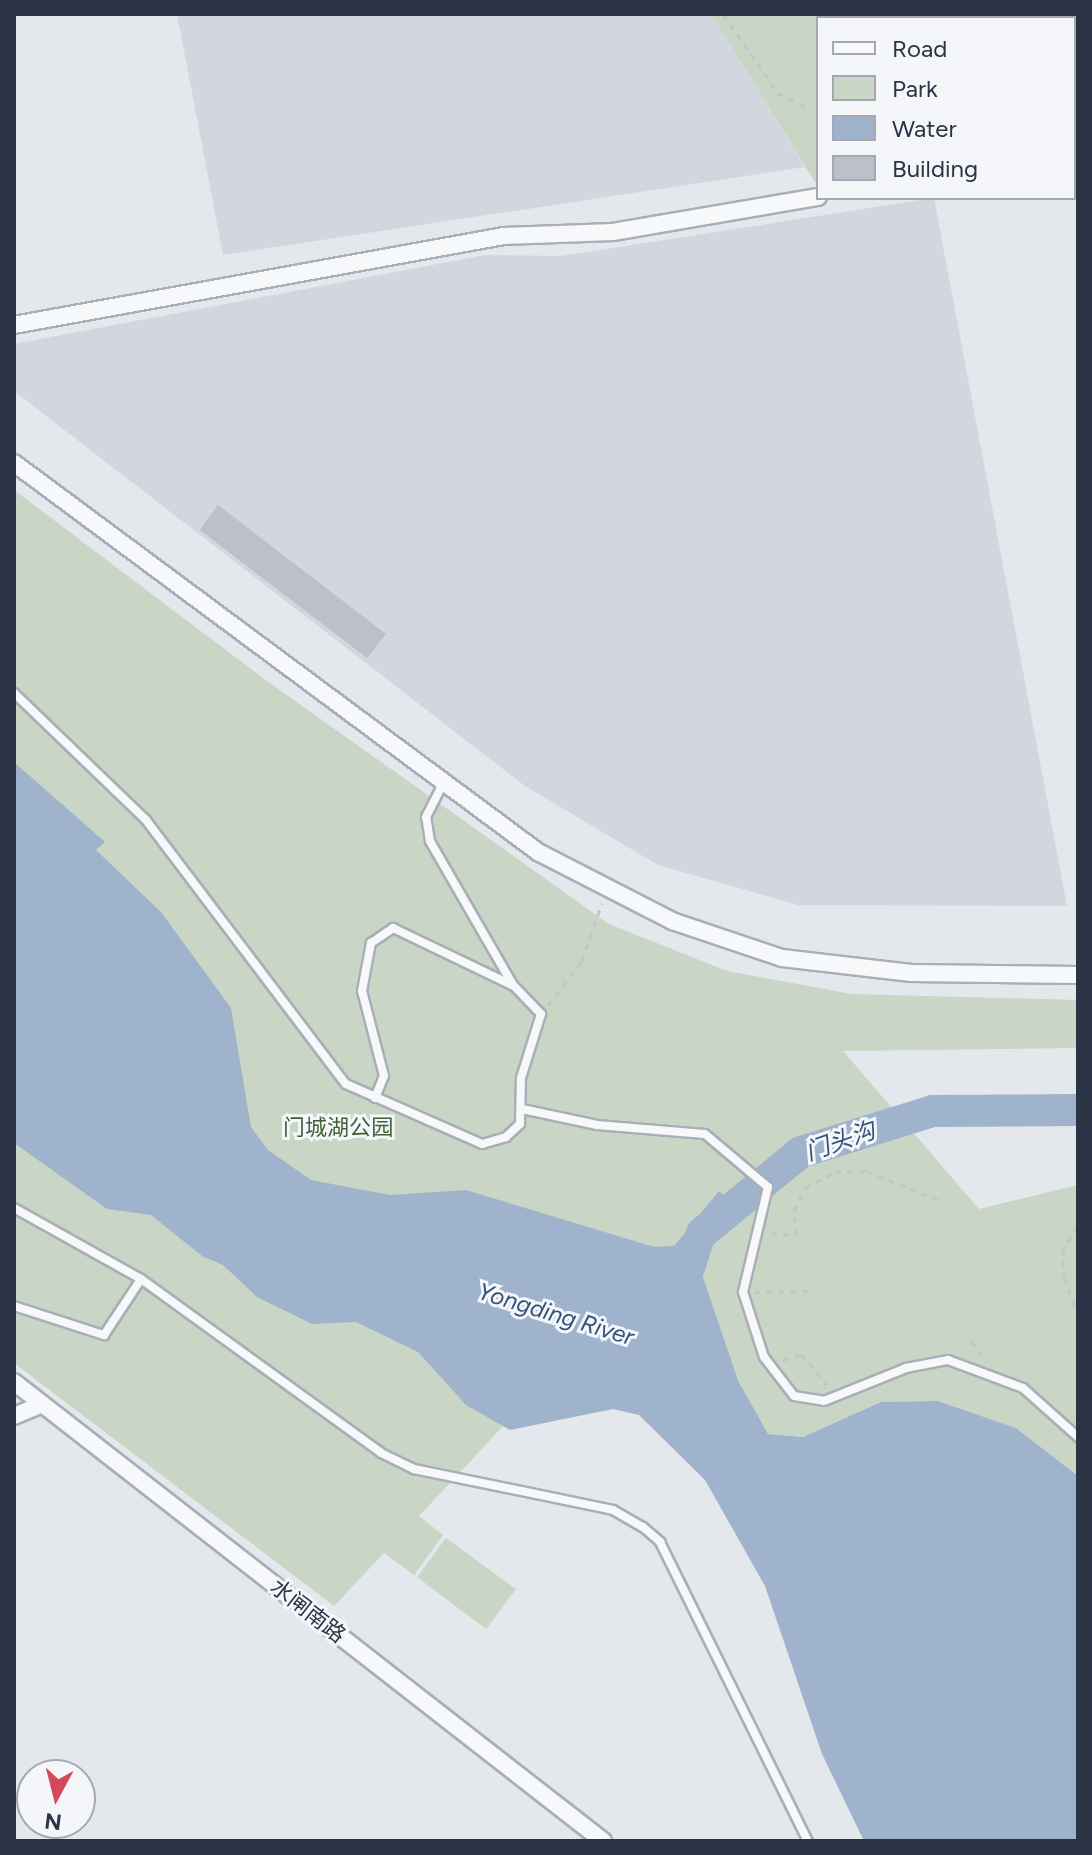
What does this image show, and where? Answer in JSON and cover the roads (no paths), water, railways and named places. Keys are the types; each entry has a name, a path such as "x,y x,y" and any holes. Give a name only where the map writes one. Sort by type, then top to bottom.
{"street":[{"path":"14,325 504,236 613,232 816,197"},
{"path":"14,463 538,852 672,921 782,958 911,973 1078,975"},
{"name":"水闸南路","path":"14,1382 603,1841"},
{"path":"14,1416 42,1404"}],"lane":[{"path":"14,693 146,820 346,1084 482,1144 506,1137 520,1124 521,1078 541,1014 513,985 430,841 426,817 445,781"},
{"path":"375,1098 384,1076 362,991 371,943 393,928 513,985"},
{"path":"522,1109 597,1125 705,1134 748,1167 768,1187 743,1292 768,1365 794,1396 810,1403 933,1361 998,1375 1023,1388 1078,1437"},
{"path":"14,1208 141,1279 381,1453 414,1469 613,1510 643,1527 660,1542 808,1841"},
{"path":"14,1306 104,1335 141,1279"}],"water":[{"name":"Yongding River","path":"14,762 105,842 96,850 161,912 231,1008 251,1127 268,1150 311,1180 390,1195 466,1190 654,1247 674,1246 719,1191 743,1214 714,1242 703,1277 738,1380 768,1434 803,1437 881,1402 938,1401 1016,1428 1078,1476 1078,1841 864,1841 822,1754 765,1586 705,1480 639,1415 613,1409 510,1430 466,1405 418,1352 356,1322 312,1324 257,1297 223,1265 202,1256 151,1215 107,1209 14,1143"}],"waterway":[{"name":"门头沟","path":"702,1233 801,1152 933,1111 1078,1110"}],"park label":[{"name":"门城湖公园","path":"338,1128"}]}
